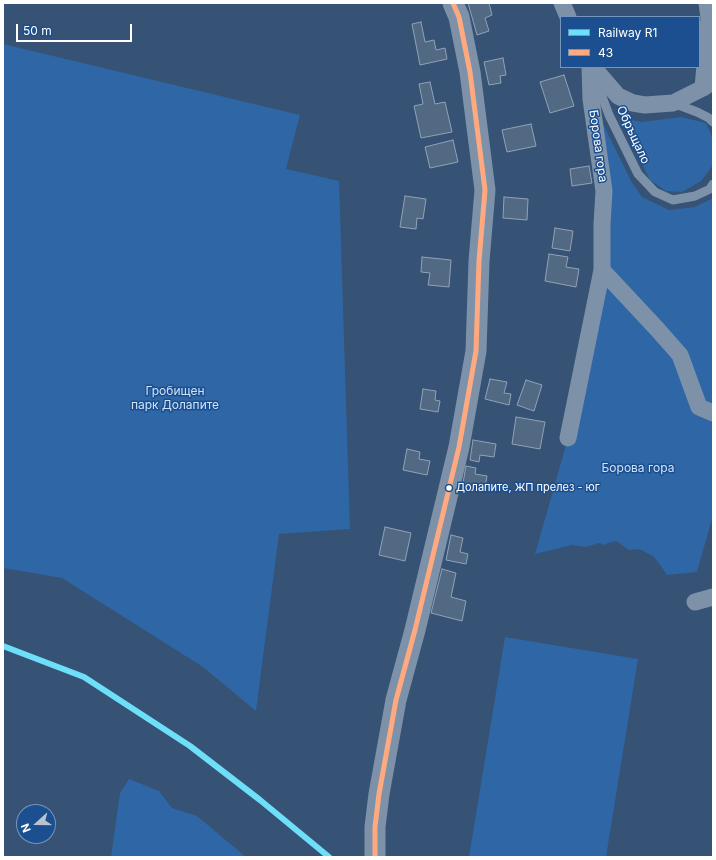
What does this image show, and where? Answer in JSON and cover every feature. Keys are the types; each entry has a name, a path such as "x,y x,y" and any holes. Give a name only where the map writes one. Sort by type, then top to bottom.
{"street":[{"path":"375,857 375,827 379,794 396,700 415,630 459,447 476,351 479,261 485,190 470,72 459,17 453,3"},
{"path":"562,3 568,16"},
{"path":"592,68 618,96 633,103 645,106 673,103 708,84 709,18 707,3"},
{"name":"Борова гора","path":"568,438 602,270 604,191 591,99 591,68"},
{"path":"602,270 680,355 699,406 713,413"},
{"path":"696,602 713,597"}],"lane":[{"name":"Обръщало","path":"591,68 610,115 638,174 655,192 673,200 695,196 710,189 713,184"},
{"path":"673,103 697,112 709,118 713,122"}],"green space":[{"name":"Гробищен парк Долапите","path":"3,44 300,115 286,169 339,181 350,529 279,534 256,711 203,667 62,578 3,568"},
{"name":"Борова гора","path":"591,99 631,181 642,197 669,210 695,207 713,198 713,515 697,572 667,575 653,556 639,549 629,550 616,541 605,545 599,543 586,547 572,545 535,554 568,438 602,270"},
{"path":"681,117 706,123 713,139 713,165 701,181 682,192 666,191 650,180 630,141 624,119 642,122"},
{"path":"505,637 638,659 606,857 469,857"},
{"path":"129,779 159,791 172,808 197,816 246,857 111,857 120,793"}],"building":[{"path":"468,3 489,3 492,15 485,18 489,31 477,35"},
{"path":"421,22 425,42 434,40 436,50 445,48 447,59 420,65 412,24"},
{"path":"503,58 506,75 500,76 501,83 489,85 484,62"},
{"path":"564,75 574,106 550,113 540,82"},
{"path":"430,82 435,104 445,102 452,132 421,138 414,106 423,104 419,84"},
{"path":"531,124 536,146 507,152 502,130"},
{"path":"453,140 458,162 430,168 425,147"},
{"path":"589,166 592,183 572,186 570,169"},
{"path":"405,196 426,199 423,219 417,218 416,229 400,227"},
{"path":"504,197 528,199 527,220 503,218"},
{"path":"555,228 573,231 570,251 552,248"},
{"path":"549,254 568,257 566,267 579,269 576,287 545,281"},
{"path":"422,257 451,260 449,287 428,285 430,273 421,272"},
{"path":"490,379 507,382 504,393 511,394 509,405 485,399"},
{"path":"526,380 542,385 534,411 517,405"},
{"path":"423,389 436,391 435,400 440,401 438,412 420,409"},
{"path":"516,417 545,422 540,449 512,444"},
{"path":"473,440 496,444 494,457 480,455 479,462 470,460"},
{"path":"407,449 420,452 419,459 430,461 427,475 403,470"},
{"path":"466,466 476,468 475,474 487,476 485,487 463,483"},
{"path":"385,527 411,533 405,561 379,555"},
{"path":"451,535 463,538 460,552 468,554 466,564 446,560"},
{"path":"442,569 456,573 451,597 466,601 462,621 431,613"}],"rail line":[{"name":"R1","path":"3,646 84,677 190,746 260,800 329,857"}],"transit line":[{"name":"43","path":"375,857 375,827 379,794 396,700 415,630 459,447 476,351 479,261 485,190 470,72 459,17 453,3"}],"place":[{"name":"Долапите, ЖП прелез - юг","path":"449,488"}]}
